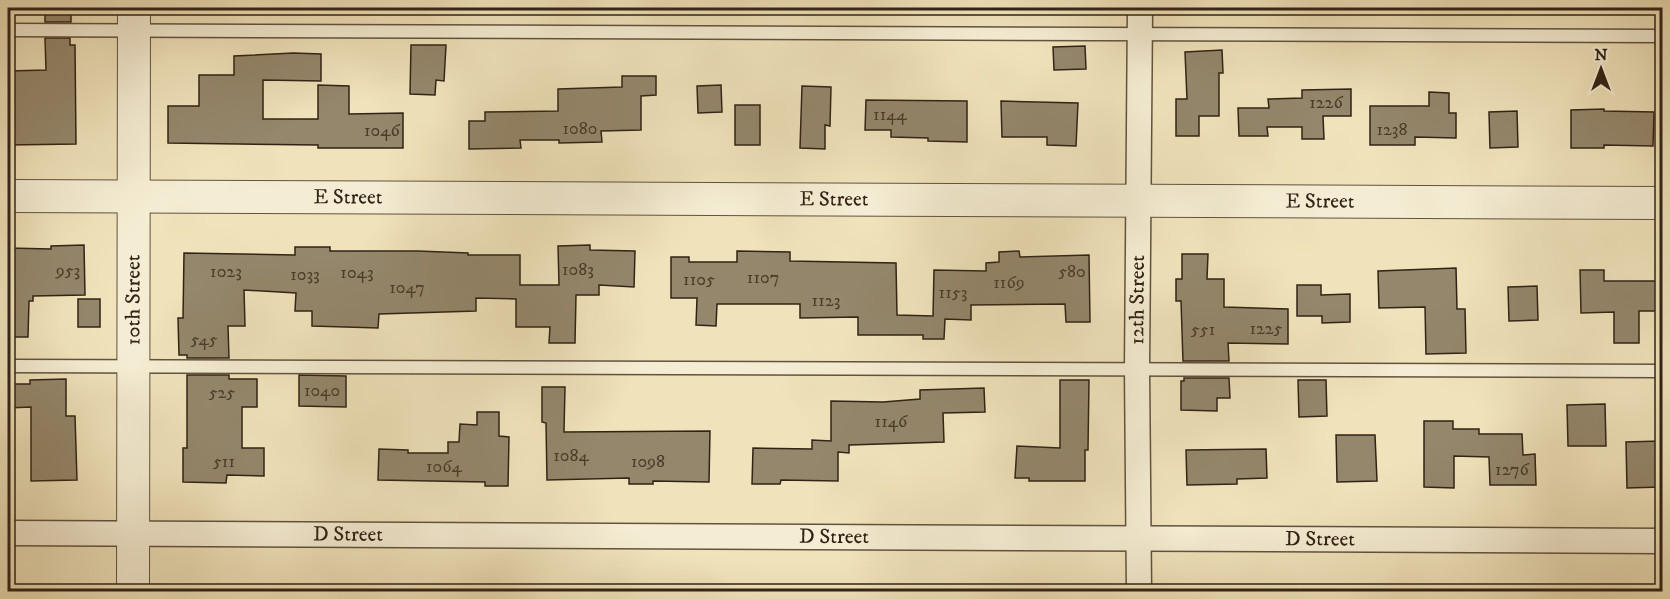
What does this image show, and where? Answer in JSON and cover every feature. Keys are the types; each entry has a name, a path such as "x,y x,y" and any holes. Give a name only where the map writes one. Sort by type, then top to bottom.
{"street":[{"name":"12th Street","path":"1139,591 1137,369 1140,8"},
{"name":"10th Street","path":"133,591 134,19"},
{"name":"E Street","path":"8,196 1662,203"},
{"name":"D Street","path":"8,533 1662,541"}],"lane":[{"path":"8,30 134,19 1139,34 1662,36"},
{"path":"8,366 1662,371"}],"building":[{"path":"45,8 71,8 71,22 45,22"},
{"path":"45,38 70,38 70,45 75,45 76,144 8,145 8,71 46,70"},
{"path":"411,45 446,45 444,81 436,80 435,95 410,94"},
{"path":"1085,46 1086,69 1054,70 1053,47"},
{"path":"1222,50 1223,73 1219,73 1219,116 1199,116 1199,136 1176,136 1176,99 1187,99 1185,52"},
{"path":"321,54 321,81 263,80 263,119 318,119 318,85 349,86 349,114 403,113 403,148 318,148 318,145 168,143 168,106 199,106 199,75 234,75 234,56"},
{"path":"622,76 656,76 656,95 641,96 641,130 601,131 602,142 559,143 559,140 520,140 521,148 469,149 469,121 485,121 485,112 558,111 558,89 622,87"},
{"path":"721,85 722,112 698,113 697,86"},
{"path":"802,86 831,87 830,126 825,125 825,149 800,148"},
{"path":"1351,89 1351,116 1323,116 1324,139 1302,139 1302,127 1267,127 1268,136 1239,136 1238,108 1269,108 1268,99 1302,98 1302,90"},
{"path":"1429,92 1449,93 1449,113 1456,113 1456,138 1415,137 1415,145 1370,145 1370,106 1429,106"},
{"path":"866,100 967,101 967,142 891,137 891,130 865,130"},
{"path":"1001,101 1078,103 1076,146 1047,145 1047,137 1002,137"},
{"path":"735,105 760,105 760,145 735,145"},
{"path":"1604,109 1604,111 1654,112 1653,146 1604,145 1604,148 1571,148 1571,110"},
{"path":"1517,111 1518,147 1490,148 1489,112"},
{"path":"84,245 85,295 33,296 33,301 29,301 28,337 8,337 8,248 51,249 51,246"},
{"path":"590,245 590,250 635,251 634,287 599,285 599,295 576,295 575,343 549,343 550,327 516,327 516,299 476,298 476,311 379,314 378,328 312,326 312,311 295,311 296,293 244,290 245,326 228,326 229,358 187,358 187,355 179,355 178,318 183,318 184,253 295,255 295,247 330,247 330,251 418,251 468,253 468,255 520,255 520,285 559,285 558,246"},
{"path":"737,251 790,252 790,261 896,263 897,315 933,316 934,270 986,271 986,263 999,262 999,252 1019,251 1020,257 1089,255 1090,322 1066,322 1065,304 971,305 971,320 945,319 944,339 923,339 923,335 858,335 858,317 800,318 800,304 717,304 716,326 696,325 697,298 671,298 671,257 689,257 689,262 737,262"},
{"path":"1182,254 1208,254 1207,279 1224,279 1224,307 1288,309 1288,344 1228,343 1229,361 1183,361 1181,301 1176,301 1176,279 1182,279"},
{"path":"1456,268 1457,309 1465,309 1466,353 1426,354 1425,307 1379,308 1378,271"},
{"path":"1580,270 1604,270 1604,281 1662,281 1662,311 1639,311 1639,343 1614,343 1614,312 1581,313"},
{"path":"1297,285 1321,285 1321,295 1350,294 1350,322 1322,323 1322,316 1297,316"},
{"path":"1537,286 1538,320 1509,321 1508,287"},
{"path":"78,299 100,299 100,327 78,327"},
{"path":"187,375 229,375 229,379 257,379 257,407 242,407 242,448 264,448 264,476 227,475 226,483 183,482 183,448 187,448"},
{"path":"299,375 346,376 346,407 299,406"},
{"path":"1184,378 1229,378 1230,398 1217,398 1217,411 1181,410 1181,381 1184,381"},
{"path":"66,379 66,416 75,416 77,480 31,481 31,407 8,408 8,384 30,384 30,380"},
{"path":"1060,380 1089,380 1085,481 1029,481 1029,478 1015,478 1017,446 1060,448"},
{"path":"1298,380 1326,380 1327,416 1299,417"},
{"path":"542,387 565,387 564,432 710,431 709,482 653,481 653,484 629,484 629,478 547,480 546,423 542,422"},
{"path":"984,388 985,412 943,413 944,442 849,445 849,453 838,452 838,481 781,480 780,484 752,484 753,448 812,449 812,440 831,441 831,401 883,402 920,399 920,390"},
{"path":"1605,404 1606,446 1568,446 1567,405"},
{"path":"477,412 499,412 499,436 509,437 508,486 485,486 485,482 378,480 379,449 408,450 408,453 448,453 448,442 459,442 460,424 477,425"},
{"path":"1424,421 1453,421 1453,429 1479,429 1479,434 1522,434 1523,455 1535,454 1536,485 1490,485 1489,457 1454,456 1454,488 1424,487"},
{"path":"1336,435 1375,435 1377,481 1337,482"},
{"path":"1660,441 1661,487 1627,488 1626,442"},
{"path":"1266,449 1267,478 1237,479 1237,484 1187,485 1186,450"}]}
